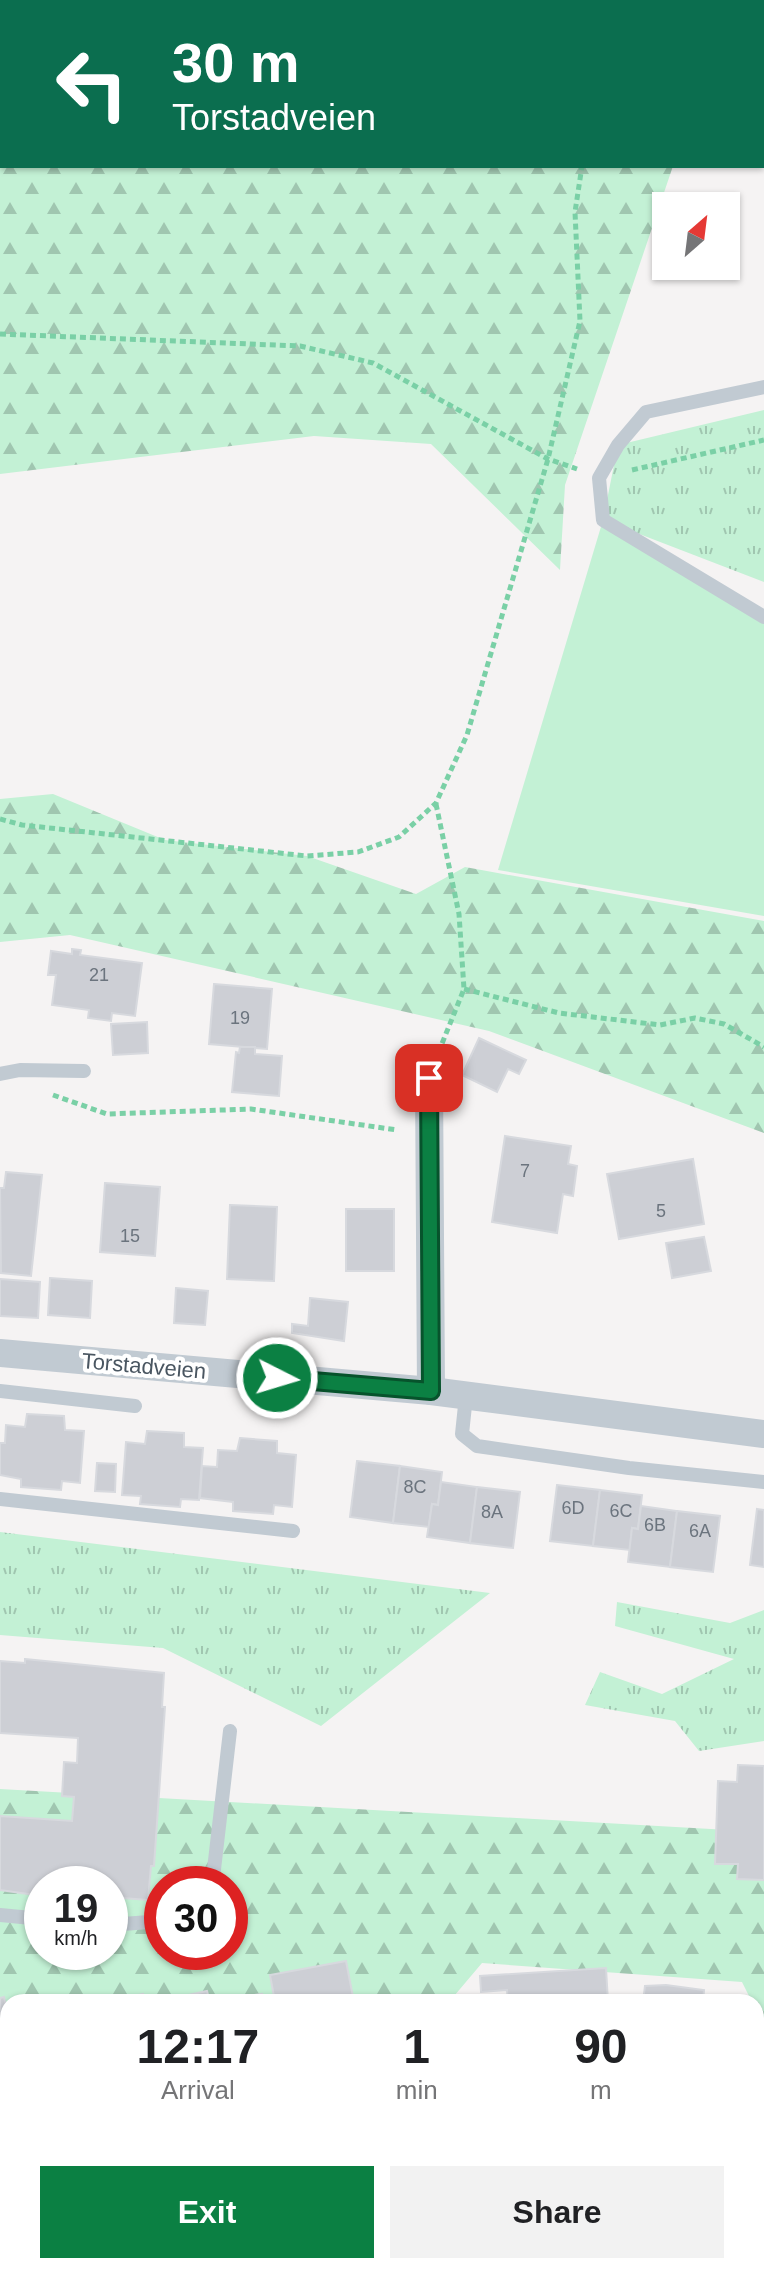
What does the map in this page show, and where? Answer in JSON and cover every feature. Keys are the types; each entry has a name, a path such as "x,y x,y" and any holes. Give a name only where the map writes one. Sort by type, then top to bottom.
{"street":[{"path":"429,1078 431,1391"},
{"name":"Torstadveien","path":"0,1353 431,1391 764,1434"}],"lane":[{"path":"764,387 646,412 618,445 599,478 603,520 764,617"},
{"path":"0,1074 20,1070 84,1071"},
{"path":"0,1391 135,1406"},
{"path":"466,1396 462,1434 477,1446 629,1468 764,1482"},
{"path":"0,1499 293,1531"},
{"path":"214,1866 230,1731"},
{"path":"0,1915 24,1917"}],"path":[{"path":"0,819 22,825 307,856 358,852 399,837 436,803 467,735 548,459 580,321 575,212 582,168"},
{"path":"0,334 300,346 373,363 548,459 599,478 764,440"},
{"path":"429,1078 464,989 459,914 436,803"},
{"path":"464,989 559,1013 660,1025 695,1018 724,1024 764,1047"},
{"path":"20,1070 58,1099 107,1114 251,1109 429,1135"}],"green space":[{"path":"0,168 672,168 664,192 652,192 652,228 565,485 560,570 431,444 314,436 0,474"},
{"path":"764,410 764,582 603,520 618,445"},
{"path":"603,520 764,617 764,916 498,870"},
{"path":"53,794 165,840 307,856 416,894 465,867 764,921 764,1133 489,1031 70,935 0,942 0,799"},
{"path":"0,1532 490,1593 321,1726 163,1648 0,1635"},
{"path":"617,1602 730,1623 764,1610 764,1741 699,1751 675,1721 585,1705 600,1672 662,1694 734,1659 615,1626"},
{"path":"0,1789 764,1832 764,1994 748,1994 742,1982 482,1963 456,1994 0,1994"}],"building":[{"path":"72,949 81,950 80,955 142,963 135,1016 112,1013 111,1021 88,1018 89,1010 52,1005 56,975 48,975 51,951 72,954"},
{"path":"214,984 272,989 267,1049 209,1044"},
{"path":"147,1022 148,1053 113,1055 111,1024"},
{"path":"479,1038 526,1060 519,1074 508,1069 497,1092 462,1075"},
{"path":"240,1047 255,1047 255,1054 282,1056 279,1096 232,1092 236,1052 239,1053"},
{"path":"505,1136 571,1146 568,1164 577,1166 573,1196 563,1194 557,1233 492,1222"},
{"path":"693,1159 704,1224 619,1239 607,1174"},
{"path":"6,1172 42,1175 31,1276 1,1273 0,1188 4,1188"},
{"path":"105,1183 160,1187 155,1256 100,1252"},
{"path":"230,1205 277,1207 274,1281 227,1279"},
{"path":"346,1209 394,1209 394,1271 346,1271"},
{"path":"704,1237 711,1271 672,1278 666,1243"},
{"path":"50,1278 92,1281 90,1318 48,1315"},
{"path":"0,1279 40,1282 38,1318 0,1316"},
{"path":"176,1288 208,1291 205,1325 174,1323"},
{"path":"310,1298 348,1302 344,1341 292,1333 292,1324 308,1326"},
{"path":"27,1414 64,1416 65,1430 84,1431 80,1483 62,1481 61,1490 21,1487 21,1479 0,1475 0,1443 5,1443 6,1425 25,1427"},
{"path":"147,1431 184,1433 184,1447 203,1448 199,1500 181,1499 180,1507 140,1504 141,1496 122,1495 126,1442 145,1444"},
{"path":"240,1438 277,1441 277,1453 296,1455 292,1507 274,1505 273,1514 233,1511 233,1502 200,1498 202,1466 217,1467 218,1450 237,1451"},
{"path":"357,1461 400,1466 393,1523 350,1517"},
{"path":"97,1463 116,1464 115,1492 95,1491"},
{"path":"400,1466 442,1472 438,1505 432,1504 429,1527 393,1523"},
{"path":"441,1482 477,1487 470,1543 427,1537 432,1504 438,1505"},
{"path":"557,1485 600,1490 593,1546 550,1541"},
{"path":"477,1487 520,1492 513,1548 470,1543"},
{"path":"600,1490 642,1495 638,1529 632,1528 630,1550 593,1546"},
{"path":"641,1506 677,1511 670,1567 628,1562 632,1528 638,1529"},
{"path":"757,1509 764,1510 764,1567 750,1565"},
{"path":"677,1511 720,1516 713,1572 670,1567"},
{"path":"25,1659 164,1673 162,1707 165,1707 154,1866 144,1866 144,1900 128,1898 128,1866 24,1866 24,1893 0,1890 0,1816 72,1821 74,1797 62,1796 64,1762 77,1763 78,1738 0,1733 0,1661 25,1663"},
{"path":"738,1765 764,1766 764,1880 737,1879 738,1864 715,1864 718,1781 737,1782"},
{"path":"346,1961 352,1994 274,1994 270,1975"},
{"path":"606,1968 608,1994 507,1994 507,1990 481,1992 480,1976"},
{"path":"666,1985 704,1990 704,1994 644,1994 645,1986"}],"route":[{"path":"277,1378 431,1391 429,1078"}]}
